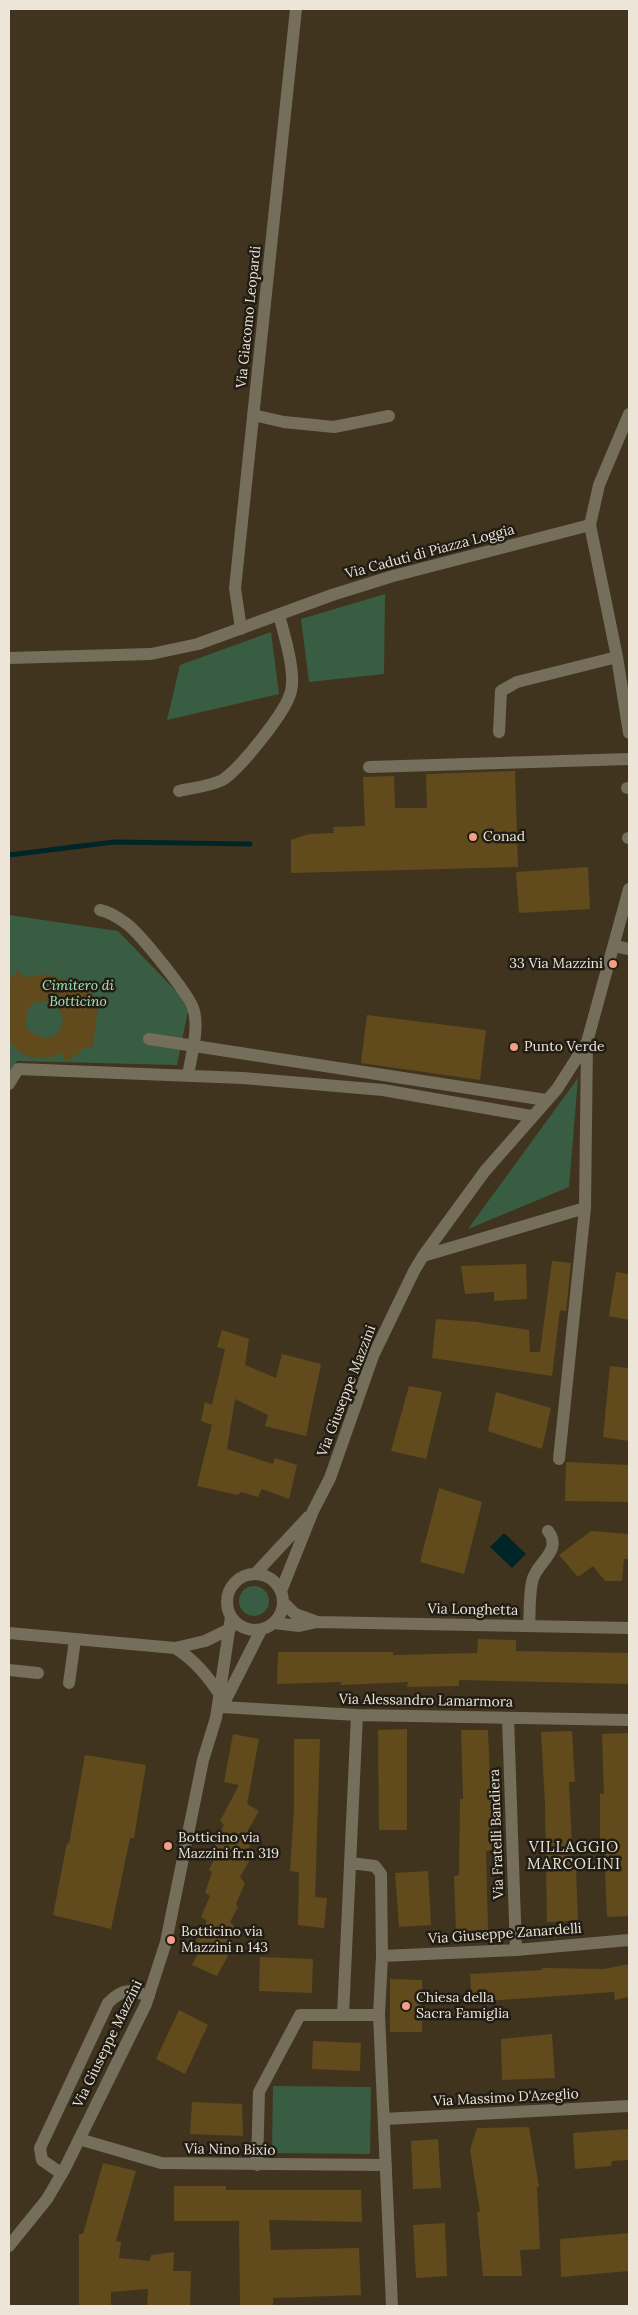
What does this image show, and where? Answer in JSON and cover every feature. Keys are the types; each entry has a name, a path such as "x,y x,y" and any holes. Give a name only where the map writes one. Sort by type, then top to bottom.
{"street":[{"name":"Via Giacomo Leopardi","path":"241,629 235,588 296,9"},
{"path":"629,414 599,485 590,525 617,657 629,733"},
{"path":"253,415 284,422 334,427 389,416"},
{"name":"Via Caduti di Piazza Loggia","path":"9,658 151,654 198,644 332,595 394,576 590,525"},
{"path":"179,791 222,780 240,766 272,726 292,691 290,656 279,614"},
{"path":"499,732 501,691 517,682 617,657"},
{"path":"369,767 544,766 629,759"},
{"name":"Via Giuseppe Mazzini","path":"274,1623 281,1614 282,1597 313,1511 330,1478 373,1356 423,1256 485,1171 531,1116 557,1089 586,1042 629,890"},
{"path":"100,910 107,912 128,925 183,990 193,1008 195,1030 188,1076"},
{"path":"614,946 629,950"},
{"path":"149,1039 546,1100"},
{"name":"Via Giuseppe Mazzini","path":"559,1459 585,1208 586,1042"},
{"path":"9,1084 18,1068 243,1078 382,1090 531,1116"},
{"path":"423,1256 585,1208"},
{"name":"Via Giuseppe Mazzini","path":"9,2246 42,2205 62,2174 149,1996 166,1942 202,1760 221,1701 231,1623 228,1595 234,1584 244,1576 255,1574 313,1511"},
{"path":"529,1626 532,1581 537,1569 549,1555 552,1548 553,1542 548,1531"},
{"path":"255,1574 266,1576 275,1582 282,1597"},
{"name":"Via Longhetta","path":"282,1597 295,1614 317,1622"},
{"name":"Via Longhetta","path":"274,1623 298,1626 317,1622 629,1628"},
{"path":"9,1633 175,1648 205,1642 231,1623 237,1623 249,1629 261,1630 274,1623"},
{"name":"Via Giuseppe Mazzini","path":"221,1701 261,1630"},
{"path":"69,1683 75,1640"},
{"path":"175,1648 190,1657 212,1682 221,1701"},
{"path":"9,1670 38,1673"},
{"name":"Via Alessandro Lamarmora","path":"221,1701 357,1715 629,1720"},
{"path":"343,2014 357,1715"},
{"name":"Via Fratelli Bandiera","path":"508,1718 516,1950"},
{"path":"350,1863 375,1866 381,1874 382,1956 380,2015 392,2306"},
{"name":"Via Giuseppe Zanardelli","path":"382,1956 516,1950 629,1940"},
{"path":"62,2174 42,2160 40,2148 108,2003 118,1992 129,1991 149,1996"},
{"path":"257,2165 259,2092 300,2015 380,2015"},
{"name":"Via Massimo D'Azeglio","path":"384,2119 629,2106"},
{"name":"Via Nino Bixio","path":"78,2139 161,2164 386,2165"}],"green space":[{"path":"385,594 384,674 309,682 301,619"},
{"path":"271,632 279,694 167,720 180,665"},
{"name":"Cimitero di Botticino","path":"9,915 118,931 178,993 188,1011 177,1065 17,1061 9,1076"},
{"path":"578,1078 569,1187 468,1229"},
{"path":"254,1586 265,1590 269,1601 265,1612 254,1616 243,1612 239,1601 243,1590"},
{"path":"273,2086 371,2087 370,2154 272,2153"}],"water":[{"path":"504,1533 526,1554 512,1568 490,1547"}],"building":[{"path":"515,771 518,867 291,873 291,840 309,834 334,833 333,827 365,826 363,777 394,776 395,808 427,808 426,774"},
{"path":"588,867 590,909 519,913 516,872"},
{"path":"18,970 24,977 49,974 75,985 81,980 93,996 99,997 93,1048 86,1047 67,1062 60,1053 52,1057 32,1058 21,1053 9,1041 9,979","holes":["39,1001 55,1004 63,1017 62,1025 58,1032 52,1037 44,1038 30,1032 26,1026 27,1010 32,1004"]},
{"path":"367,1015 486,1030 480,1080 361,1063"},
{"path":"552,1261 571,1263 566,1311 560,1310 552,1376 432,1358 436,1319 477,1322 529,1330 530,1352 540,1352"},
{"path":"526,1264 527,1299 494,1301 494,1292 465,1294 461,1266"},
{"path":"616,1272 629,1274 629,1320 609,1316"},
{"path":"222,1330 249,1339 245,1365 276,1378 282,1354 321,1364 306,1436 265,1426 268,1415 235,1399 227,1449 273,1464 275,1458 297,1465 289,1499 262,1489 258,1497 241,1492 238,1495 197,1486 212,1425 201,1421 205,1402 212,1405 225,1349 217,1347"},
{"path":"610,1366 629,1368 629,1441 603,1437"},
{"path":"409,1386 442,1392 426,1459 391,1451"},
{"path":"496,1392 551,1408 542,1449 488,1431"},
{"path":"566,1462 629,1465 629,1502 565,1501"},
{"path":"439,1488 482,1502 464,1574 420,1562"},
{"path":"591,1531 629,1534 629,1559 624,1559 622,1581 605,1581 593,1566 578,1577 559,1555"},
{"path":"478,1639 516,1640 516,1651 629,1653 629,1684 459,1680 459,1686 407,1687 408,1682 341,1685 341,1682 277,1684 278,1652 393,1652 393,1655 477,1653"},
{"path":"407,1729 407,1830 379,1830 378,1730"},
{"path":"461,1730 488,1730 493,1850 486,1851 488,1930 456,1931 454,1876 459,1875 460,1799 463,1799"},
{"path":"572,1731 575,1782 569,1782 573,1868 576,1868 578,1921 547,1922 545,1803 541,1732"},
{"path":"629,1733 629,1916 607,1917 604,1850 600,1850 600,1793 604,1794 602,1734"},
{"path":"233,1734 259,1739 247,1804 259,1811 248,1830 255,1835 245,1856 251,1858 240,1877 245,1883 236,1904 238,1907 230,1922 234,1926 224,1947 230,1952 217,1976 192,1965 202,1945 196,1941 207,1921 201,1917 210,1896 205,1893 212,1872 209,1870 219,1849 214,1845 224,1825 220,1821 239,1785 224,1782"},
{"path":"294,1739 320,1739 315,1897 327,1898 324,1928 298,1925 299,1872 290,1871 294,1807"},
{"path":"85,1755 146,1765 134,1838 130,1838 111,1929 53,1915 67,1843 69,1844"},
{"path":"428,1871 431,1925 399,1927 395,1873"},
{"path":"260,1957 313,1959 312,1993 259,1991"},
{"path":"629,1964 629,1997 615,2000 614,1992 472,2002 470,1974 542,1970 542,1968 604,1969"},
{"name":"Chiesa della Sacra Famiglia","path":"390,1979 422,1980 422,2032 390,2032"},
{"path":"179,2010 208,2025 185,2074 156,2059"},
{"path":"552,2034 555,2078 502,2080 501,2039"},
{"path":"313,2041 361,2043 360,2071 312,2069"},
{"path":"192,2102 242,2104 243,2136 190,2134"},
{"path":"529,2127 539,2187 537,2187 540,2249 520,2250 522,2276 483,2276 477,2212 480,2212 470,2150 477,2128"},
{"path":"629,2129 629,2160 612,2161 611,2166 575,2169 573,2133"},
{"path":"438,2139 441,2188 413,2189 411,2141"},
{"path":"103,2163 136,2171 116,2241 121,2242 119,2258 150,2261 151,2255 174,2252 173,2271 191,2271 190,2306 147,2306 148,2289 111,2292 111,2306 79,2306 79,2234 83,2234"},
{"path":"174,2186 226,2186 226,2190 361,2190 362,2222 269,2220 271,2250 359,2248 361,2295 273,2298 273,2306 240,2306 239,2221 174,2221"},
{"path":"445,2223 447,2276 416,2278 413,2225"},
{"path":"629,2233 629,2271 561,2277 560,2239"}],"waterway":[{"path":"9,855 114,842 250,844"}],"place":[{"name":"Conad","path":"473,837"},
{"name":"33 Via Mazzini","path":"613,964"},
{"name":"Punto Verde","path":"514,1047"},
{"name":"Botticino via Mazzini fr.n 319","path":"168,1846"},
{"name":"Botticino via Mazzini n 143","path":"171,1940"},
{"name":"Chiesa della Sacra Famiglia","path":"406,2006"}],"district":[{"name":"VILLAGGIO MARCOLINI","path":"574,1856"}]}
